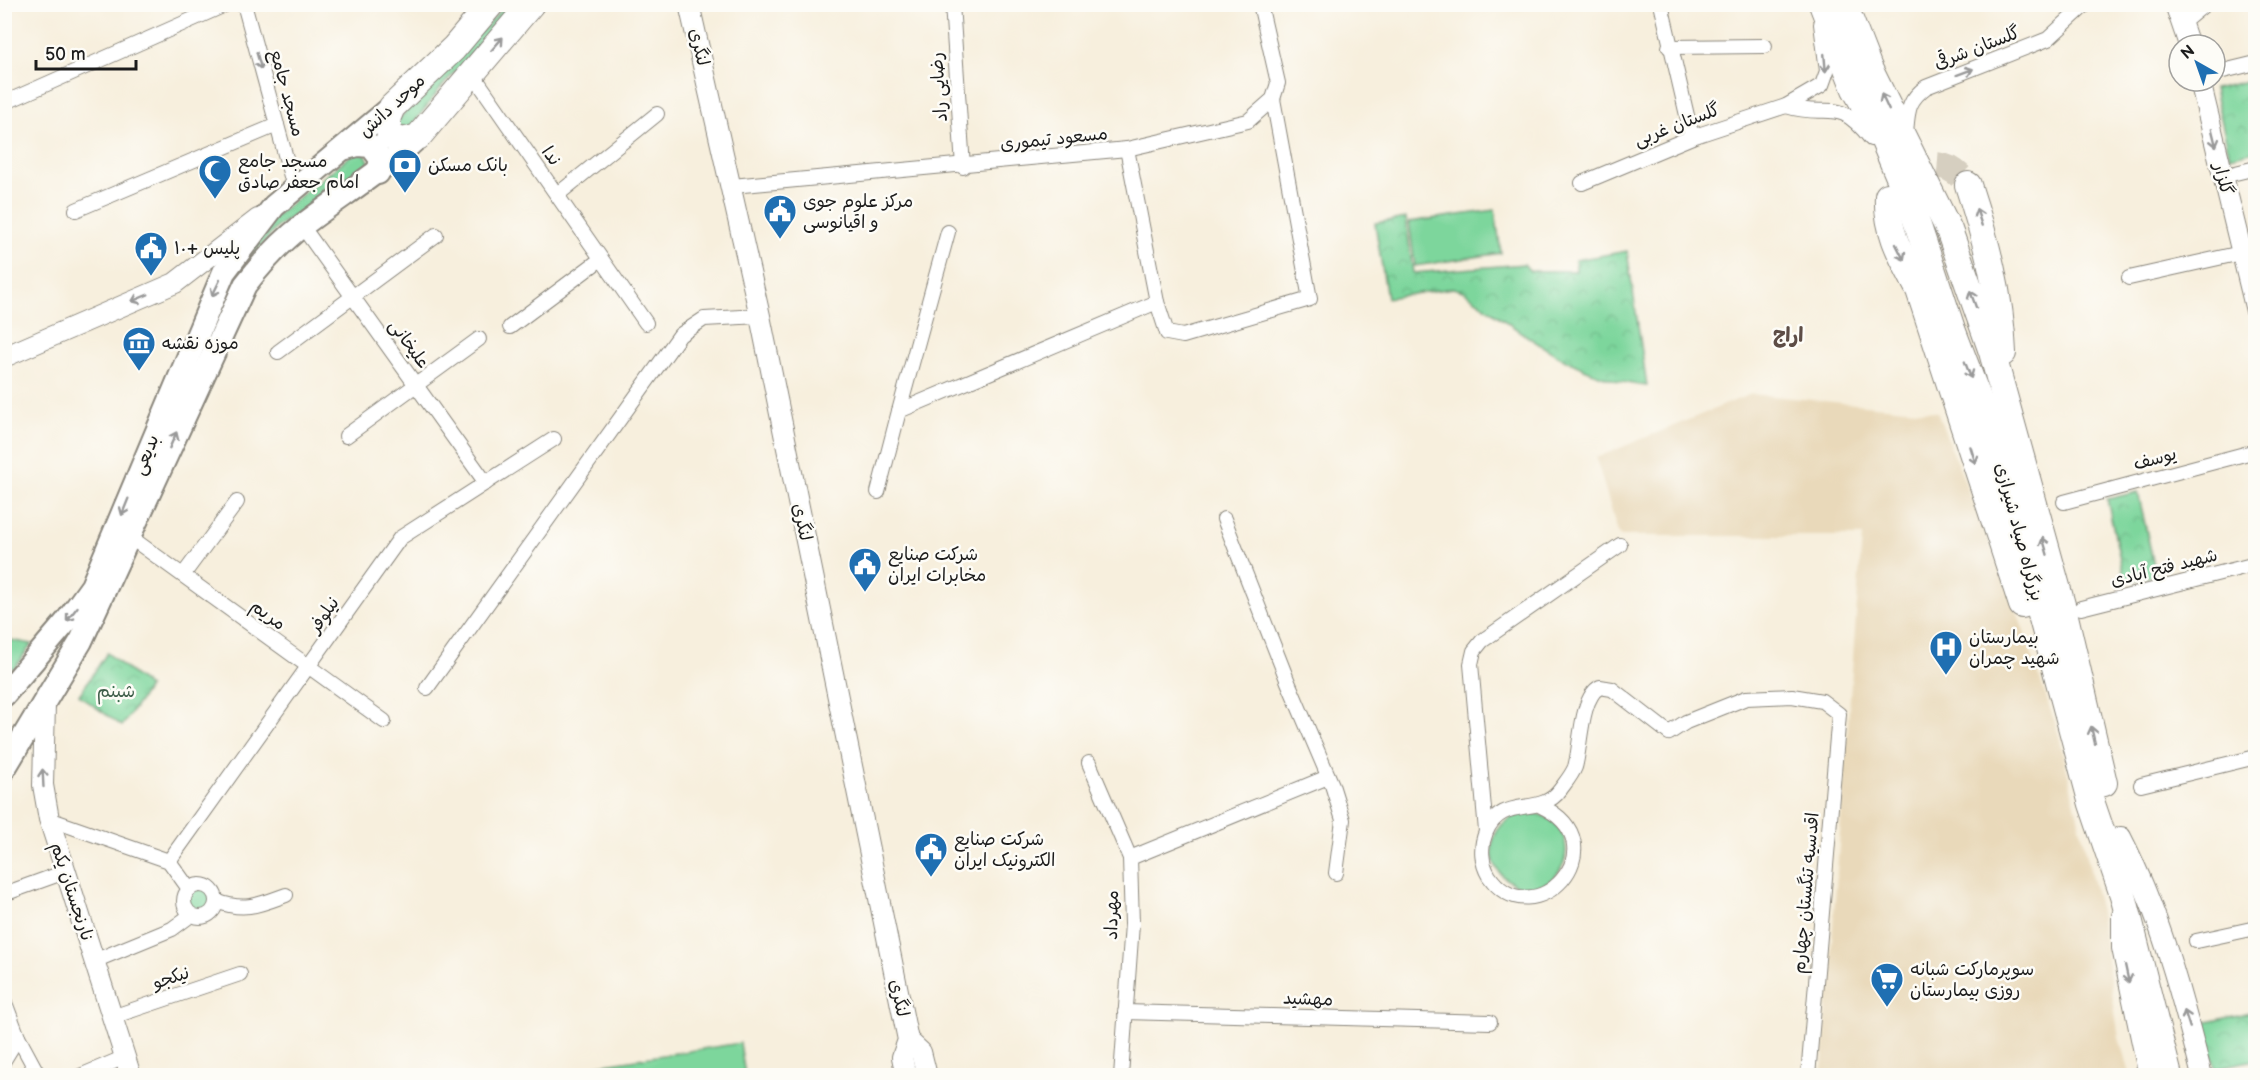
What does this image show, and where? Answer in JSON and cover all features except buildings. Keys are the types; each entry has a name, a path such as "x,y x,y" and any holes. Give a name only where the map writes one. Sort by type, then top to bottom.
{"highway":[{"name":"موحد دانش","path":"392,107 454,48 491,4"},
{"name":"موحد دانش","path":"418,137 531,4"},
{"name":"بزرگراه صیاد شیرازی","path":"1820,4 1855,89 1884,141 1912,208 1952,329 1993,437 2092,804 2123,895 2169,1076"},
{"name":"بزرگراه صیاد شیرازی","path":"1844,4 1869,68 1949,230 1992,352 2064,612 2105,790 2121,837 2185,1076"},
{"path":"392,107 387,119 390,136 402,141 418,137"},
{"path":"1968,185 1985,237 1994,279 2002,336 2005,399"},
{"path":"1888,196 1887,216 1894,241 1919,290 2066,740 2092,804"}],"main road":[{"name":"لنگری","path":"689,4 760,316 908,1040"},
{"path":"2178,14 2185,33"},
{"name":"گلزار","path":"2203,93 2256,311"},
{"name":"موحد دانش","path":"4,357 175,283 295,191 392,107"},
{"name":"موحد دانش","path":"236,302 258,268 302,226 378,173 418,137"},
{"path":"346,148 372,146 381,159 378,173"},
{"name":"بدیعی","path":"4,695 72,614 92,586 215,287 237,252 274,206"},
{"name":"بدیعی","path":"4,769 81,641 236,302"},
{"name":"نارنجستان یکم","path":"45,704 43,785 49,819 128,1066"},
{"path":"2121,837 2138,870 2149,901 2202,1076"},
{"path":"2123,895 2122,948 2149,1076"},
{"path":"906,1076 902,1057 908,1040 921,1052 927,1076"}],"street":[{"path":"4,104 227,4"},
{"name":"مسجد جامع","path":"244,4 295,191"},
{"name":"رضایی راد","path":"952,4 963,167"},
{"path":"1127,149 1157,302 1167,333 1183,336 1310,299 1273,99 1278,83 1276,68 1260,4"},
{"path":"1661,4 1669,47 1692,137"},
{"name":"گلستان غربی","path":"1582,183 1692,137 1786,106 1822,85 1827,71 1820,4"},
{"name":"گلستان شرقی","path":"1905,138 1908,111 1913,96 1932,85 2048,39 2086,4"},
{"path":"2178,14 2205,4"},
{"path":"1669,47 1766,46"},
{"path":"2227,70 2256,63"},
{"name":"ندا","path":"472,73 646,323"},
{"name":"مسعود تیموری","path":"732,186 963,167 1127,149 1248,121 1273,99"},
{"path":"1786,106 1801,111 1840,110 1857,121 1874,143 1912,208"},
{"path":"557,195 657,114"},
{"path":"76,210 277,125"},
{"path":"2223,176 2256,168"},
{"name":"علیخانی","path":"302,226 486,483"},
{"path":"878,492 948,232"},
{"path":"278,352 436,235"},
{"path":"2129,278 2241,253"},
{"path":"510,327 601,259"},
{"path":"899,411 1157,302"},
{"path":"427,688 680,335 704,319 760,316"},
{"path":"346,436 479,339"},
{"name":"نیلوفر","path":"169,861 400,538 554,440"},
{"name":"یوسف","path":"2064,502 2256,451"},
{"path":"183,575 237,502"},
{"path":"1224,519 1328,777 1343,820 1336,873"},
{"name":"مریم","path":"130,537 384,721"},
{"path":"1486,831 1496,818 1509,809 1525,805 1541,806 1554,813 1565,823 1572,836 1574,851 1572,866 1554,890 1540,896 1525,897 1510,894 1497,886 1488,874 1482,860 1482,845 1486,831 1471,664 1474,651 1482,641 1620,545"},
{"name":"شهید فتح آبادی","path":"2081,608 2256,564"},
{"name":"اقدسیه تنگستان چهارم","path":"1541,806 1554,798 1575,769 1580,735 1592,692 1600,687 1612,689 1669,733 1686,722 1746,698 1792,696 1822,701 1839,714 1809,1076"},
{"path":"2141,785 2256,757"},
{"name":"مهرداد","path":"1089,763 1130,858 1132,924 1121,1076"},
{"path":"1130,858 1328,777"},
{"path":"49,819 169,861 189,888"},
{"path":"4,894 65,872"},
{"path":"189,888 199,885 209,888 216,901 230,906 254,907 286,895"},
{"path":"189,888 184,902 191,915"},
{"path":"94,961 172,929 191,915 206,916 213,910 216,901"},
{"path":"2196,941 2256,928"},
{"name":"نیکجو","path":"112,1017 240,974"},
{"path":"4,1000 18,1036 39,1076"},
{"name":"مهشید","path":"1125,1012 1490,1022"},
{"path":"4,1060 18,1036"},
{"path":"80,1076 128,1066"}],"shaded area":[{"name":"بیمارستان شهید چمران","path":"1751,394 1937,412 2019,617 2059,735 2100,912 2119,1038 2130,1075 1822,1075 1862,536 1619,536 1596,458"}],"green space":[{"path":"506,5 514,5 439,90 410,128 405,133 394,124"},
{"path":"2255,79 2255,151 2230,157 2215,93 2227,93 2227,86"},
{"path":"364,150 371,166 278,226 233,279 203,325 267,223 356,151"},
{"path":"1495,210 1501,253 1415,266 1409,222"},
{"path":"1406,218 1413,273 1524,264 1530,271 1576,271 1575,260 1627,251 1647,386 1621,382 1573,364 1527,337 1463,291 1453,288 1387,298 1375,223"},
{"path":"2138,492 2156,575 2125,582 2107,499"},
{"path":"5,639 32,644 14,669 5,664"},
{"name":"شبنم","path":"107,653 149,687 122,726 79,695"},
{"path":"1529,813 1543,816 1555,824 1563,836 1566,850 1563,864 1555,876 1543,884 1529,887 1515,884 1503,876 1495,864 1492,850 1495,836 1503,824 1515,816"},
{"path":"200,888 209,892 213,901 209,910 200,914 191,910 187,901 191,892"},
{"path":"2255,1011 2255,1060 2215,1068 2204,1023"},
{"path":"740,1043 745,1075 600,1075 598,1065"}],"tunnel":[{"path":"1902,179 1920,168 1937,165 1953,170 1968,185"}],"place":[{"name":"بانک مسکن","path":"405,194"},
{"name":"مسجد جامع امام جعفر صادق","path":"215,200"},
{"name":"مرکز علوم جوی و اقیانوسی","path":"780,240"},
{"name":"پلیس +۱۰","path":"151,277"},
{"name":"موزه نقشه","path":"139,372"},
{"name":"شرکت صنایع مخابرات ایران","path":"865,593"},
{"name":"بیمارستان شهید چمران","path":"1946,676"},
{"name":"شرکت صنایع الکترونیک ایران","path":"931,878"},
{"name":"سوپرمارکت شبانه روزی بیمارستان","path":"1887,1008"}],"district":[{"name":"اراج","path":"1788,336"}]}
